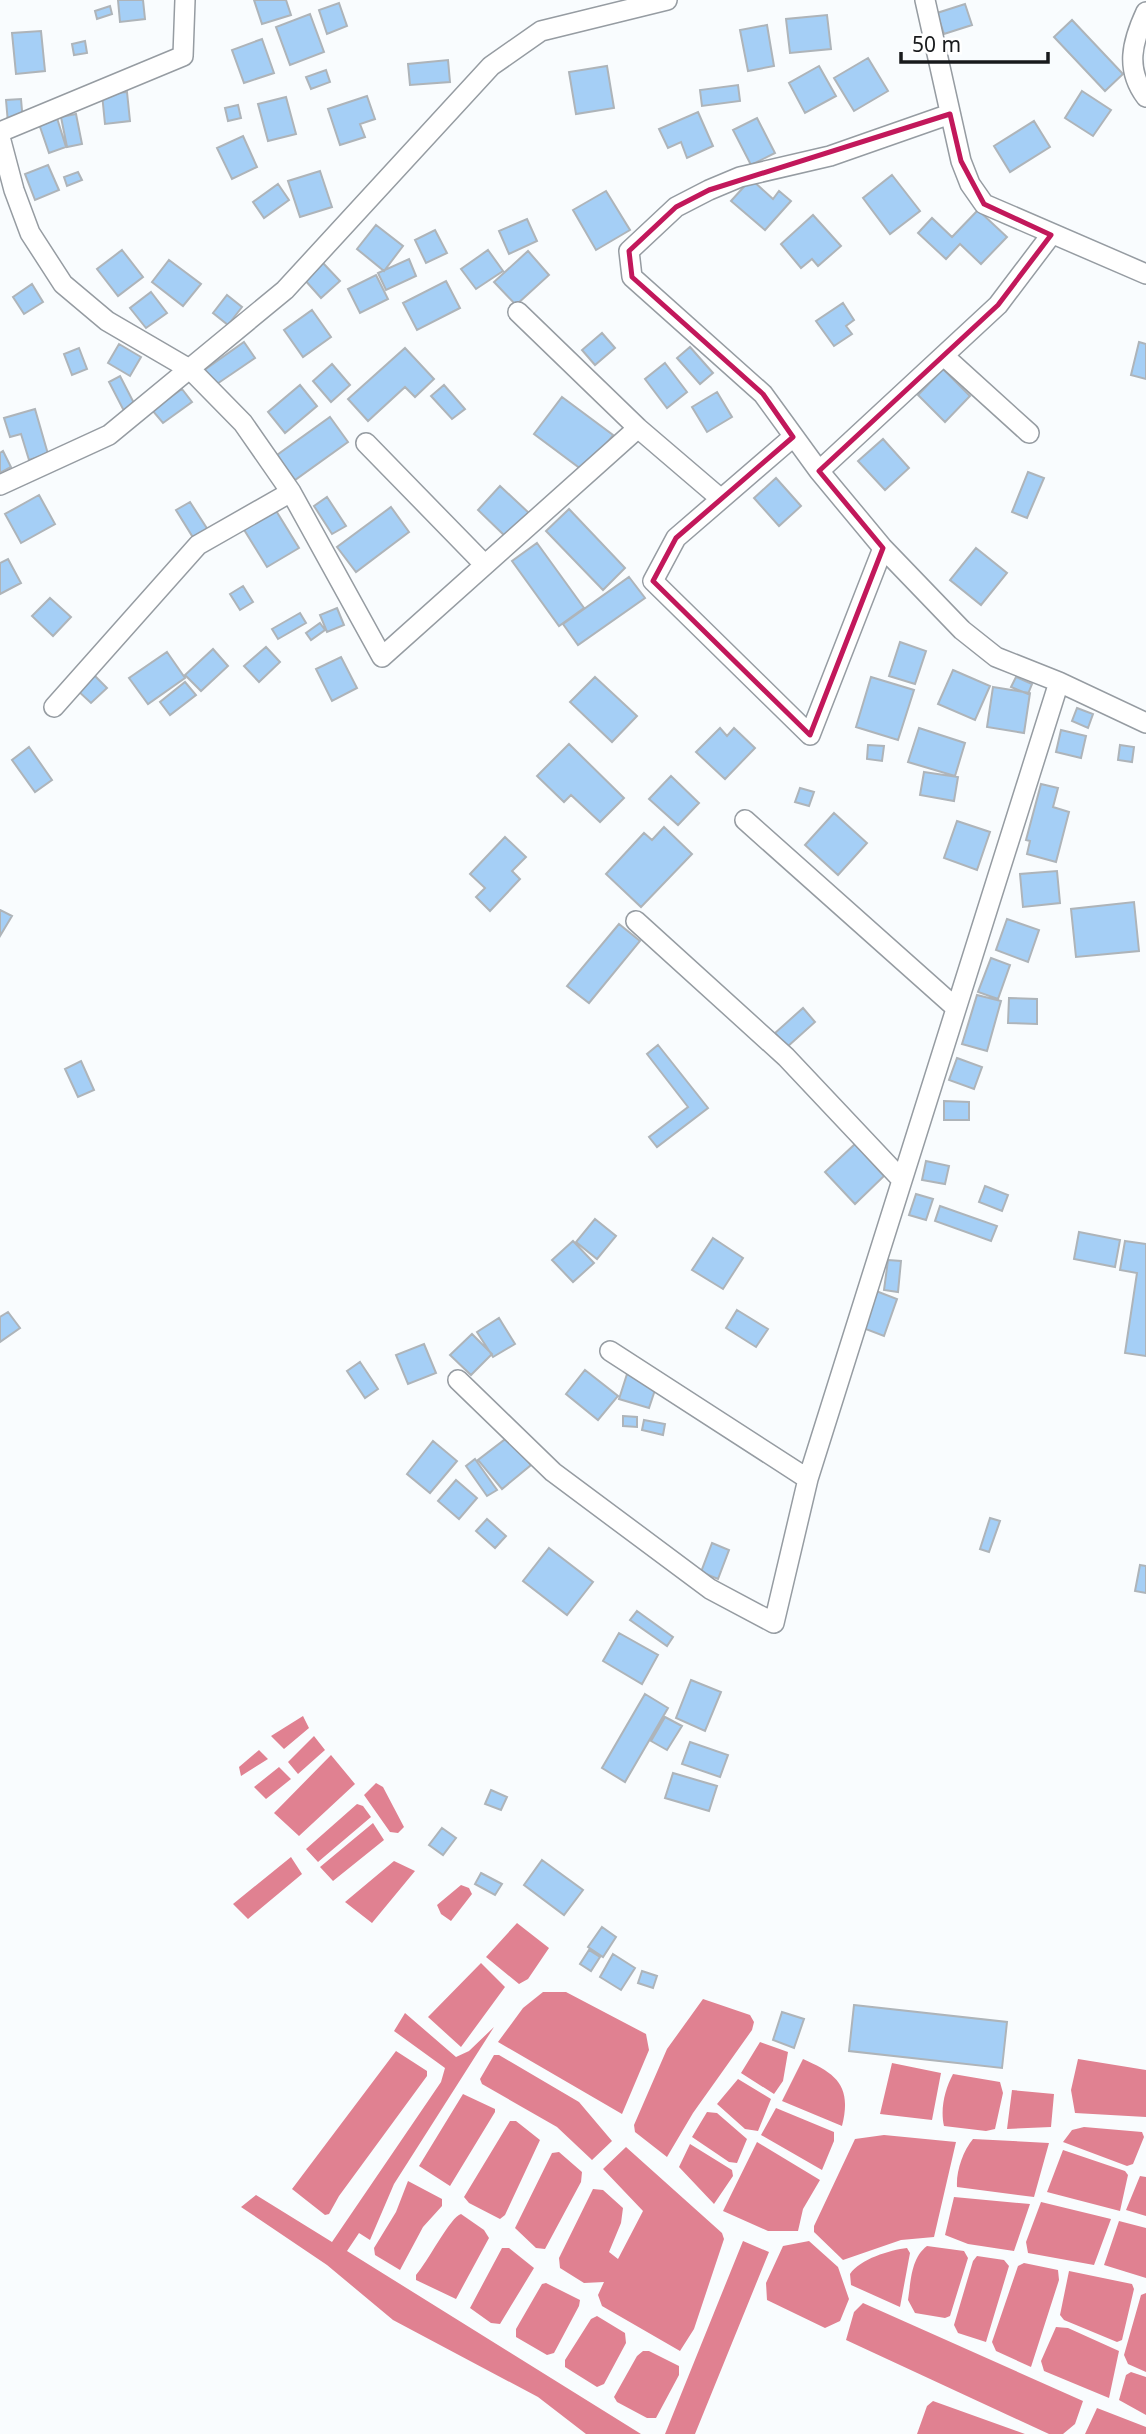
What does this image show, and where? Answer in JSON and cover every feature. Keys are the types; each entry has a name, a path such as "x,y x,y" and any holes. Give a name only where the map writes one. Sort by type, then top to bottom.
{"street":[{"path":"185,0 183,55 0,134 14,190 30,233 63,284 107,321 191,370 243,423 290,492 382,657 638,428"},
{"path":"0,485 108,435 191,370 285,290 491,66 541,32 667,0"},
{"path":"925,0 961,161 970,184 984,204 1146,274"},
{"path":"1146,12 1133,44 1132,58 1136,83 1146,97"},
{"path":"950,114 830,156 740,177 709,190 676,207 629,251 632,277 763,394 819,471 883,548 962,630 996,657 1059,681 1146,723"},
{"path":"819,471 998,305 1051,235"},
{"path":"518,312 638,428 721,499"},
{"path":"944,356 1029,433"},
{"path":"793,437 676,538 653,582 810,735 883,548"},
{"path":"366,443 485,565"},
{"path":"54,707 198,545 290,492"},
{"path":"458,1380 553,1472 710,1589 774,1623 808,1479 1059,681"},
{"path":"745,820 957,1008"},
{"path":"636,921 786,1057 902,1180"},
{"path":"610,1351 808,1479"}],"highlighted area":[{"path":"950,114 961,161 984,204 1051,235 998,305 819,471 883,548 810,735 653,581 676,538 793,437 763,394 632,277 629,251 676,207 709,190"}],"shaded area":[{"path":"303,1716 309,1728 284,1749 271,1736"},
{"path":"314,1736 325,1750 298,1774 288,1762"},
{"path":"259,1750 268,1759 241,1776 239,1767"},
{"path":"331,1755 355,1784 299,1836 274,1813"},
{"path":"279,1767 291,1779 266,1799 254,1787"},
{"path":"376,1783 383,1787 404,1827 398,1833 390,1832 364,1795"},
{"path":"357,1804 363,1806 371,1817 318,1862 306,1849"},
{"path":"373,1823 384,1840 333,1881 320,1867"},
{"path":"291,1857 302,1874 248,1919 233,1904"},
{"path":"394,1861 415,1871 372,1923 345,1902"},
{"path":"461,1885 469,1888 472,1894 451,1921 441,1914 437,1905"},
{"path":"517,1923 549,1948 528,1979 519,1984 486,1957"},
{"path":"481,1963 505,1987 461,2047 428,2017"},
{"path":"543,1992 566,1992 646,2034 649,2050 622,2114 498,2042 523,2008"},
{"path":"703,1999 750,2015 754,2022 752,2030 693,2113 667,2157 635,2132 634,2125 667,2049"},
{"path":"405,2013 456,2057 469,2051 494,2027 394,2184 370,2240 359,2233 347,2251 641,2434 586,2434 538,2397 393,2320 327,2265 241,2207 256,2195 332,2242 441,2082 445,2068 394,2031"},
{"path":"760,2042 788,2052 783,2081 774,2094 741,2073"},
{"path":"396,2051 427,2071 427,2076 339,2196 329,2214 325,2215 292,2189"},
{"path":"494,2055 499,2055 579,2102 612,2141 592,2160 557,2127 482,2084 480,2079"},
{"path":"803,2059 825,2070 839,2083 845,2101 842,2126 782,2101"},
{"path":"1078,2059 1146,2070 1146,2117 1075,2113 1071,2090"},
{"path":"892,2063 941,2073 932,2120 880,2114"},
{"path":"953,2074 1000,2082 1003,2093 995,2129 986,2131 944,2126 944,2099"},
{"path":"738,2079 771,2099 758,2131 745,2129 717,2104"},
{"path":"1012,2090 1054,2094 1051,2127 1007,2129"},
{"path":"463,2094 495,2109 495,2112 450,2186 419,2166"},
{"path":"776,2108 834,2132 834,2141 822,2170 761,2135"},
{"path":"707,2112 717,2113 747,2139 737,2163 729,2162 692,2137"},
{"path":"510,2121 516,2121 540,2140 505,2215 500,2219 469,2203 464,2197"},
{"path":"1084,2127 1142,2132 1144,2137 1133,2164 1127,2166 1063,2142 1072,2130"},
{"path":"884,2135 956,2142 934,2237 901,2240 843,2260 814,2232 814,2226 855,2139"},
{"path":"973,2139 1049,2143 1034,2197 957,2187 961,2162"},
{"path":"757,2142 820,2180 803,2209 798,2231 768,2231 723,2211"},
{"path":"690,2144 732,2170 733,2176 714,2204 679,2167"},
{"path":"626,2147 722,2233 724,2239 694,2329 680,2351 602,2306 598,2295 604,2282 584,2283 560,2268 559,2258 593,2189 603,2190 623,2208 621,2223 609,2252 618,2259 643,2211 603,2169"},
{"path":"1063,2150 1125,2171 1128,2175 1120,2211 1047,2192"},
{"path":"559,2152 582,2172 581,2182 545,2249 536,2248 515,2228 552,2153"},
{"path":"1140,2176 1146,2177 1146,2216 1126,2210"},
{"path":"408,2181 442,2199 442,2206 423,2227 400,2270 375,2255 374,2248 396,2212"},
{"path":"954,2197 1030,2204 1014,2251 968,2244 945,2235"},
{"path":"1041,2202 1111,2219 1094,2265 1028,2253 1026,2242"},
{"path":"461,2214 484,2230 489,2238 456,2299 416,2280 416,2275 451,2223"},
{"path":"1119,2221 1146,2228 1146,2278 1104,2265"},
{"path":"743,2241 769,2252 695,2434 665,2434"},
{"path":"809,2241 838,2267 849,2299 840,2321 825,2328 767,2300 766,2283 783,2246"},
{"path":"927,2246 964,2251 968,2258 950,2316 945,2318 915,2313 908,2300 915,2263"},
{"path":"502,2248 509,2248 534,2268 500,2324 491,2323 470,2308"},
{"path":"907,2248 910,2253 900,2307 851,2285 850,2274 861,2264 884,2253"},
{"path":"977,2256 1004,2260 1009,2266 986,2342 958,2333 954,2325 973,2261"},
{"path":"1024,2263 1058,2270 1059,2280 1031,2367 996,2351 992,2342 1018,2266"},
{"path":"1069,2271 1132,2284 1134,2289 1122,2340 1117,2342 1064,2320 1060,2315"},
{"path":"546,2283 580,2300 554,2353 547,2355 516,2337 516,2329 542,2284"},
{"path":"1146,2293 1146,2372 1128,2364 1124,2355 1141,2295"},
{"path":"863,2303 1083,2401 1075,2424 1063,2434 1049,2434 846,2340 854,2312"},
{"path":"597,2316 625,2333 626,2343 604,2384 597,2387 565,2367 565,2360 591,2319"},
{"path":"1056,2327 1068,2328 1119,2351 1109,2398 1044,2371 1041,2361"},
{"path":"643,2351 649,2351 679,2366 679,2375 656,2418 647,2418 617,2402 614,2397 637,2356"},
{"path":"1131,2372 1146,2377 1146,2415 1119,2400 1126,2375"},
{"path":"933,2401 1025,2434 917,2434 927,2406"},
{"path":"1097,2408 1146,2427 1146,2434 1085,2434"}],"building":[{"path":"118,0 143,0 145,19 120,22"},
{"path":"254,0 286,0 291,15 262,24"},
{"path":"339,3 347,26 327,34 319,10"},
{"path":"965,4 972,25 944,34 937,13"},
{"path":"110,6 112,14 97,19 95,11"},
{"path":"310,14 324,52 290,65 276,27"},
{"path":"827,15 831,49 790,53 786,19"},
{"path":"1072,20 1123,74 1105,91 1054,37"},
{"path":"767,25 774,66 748,71 740,30"},
{"path":"41,31 45,71 16,74 12,33"},
{"path":"262,39 274,73 244,83 232,50"},
{"path":"85,41 87,53 74,55 72,44"},
{"path":"868,58 888,91 854,111 834,78"},
{"path":"448,60 450,82 410,85 408,64"},
{"path":"607,66 614,108 576,114 569,72"},
{"path":"819,66 836,96 805,113 789,83"},
{"path":"326,70 330,82 311,89 306,77"},
{"path":"738,85 740,101 702,106 700,90"},
{"path":"1082,91 1111,110 1093,136 1065,118"},
{"path":"127,92 130,121 105,124 102,94"},
{"path":"367,96 375,119 360,124 365,137 340,145 328,109"},
{"path":"286,97 296,134 268,141 258,104"},
{"path":"21,99 23,122 8,123 6,100"},
{"path":"238,105 241,118 228,121 225,108"},
{"path":"698,112 713,146 687,158 681,142 668,148 659,129"},
{"path":"76,114 82,144 67,147 61,117"},
{"path":"57,118 66,147 49,153 39,124"},
{"path":"757,118 775,153 751,165 733,130"},
{"path":"1034,121 1050,147 1010,172 994,146"},
{"path":"243,136 257,167 232,179 217,148"},
{"path":"48,165 59,190 35,200 25,174"},
{"path":"320,171 332,207 300,217 288,181"},
{"path":"78,172 82,180 67,186 64,177"},
{"path":"892,175 920,211 890,234 863,198"},
{"path":"751,179 773,199 779,191 791,201 765,230 731,201"},
{"path":"278,184 289,200 264,218 253,202"},
{"path":"606,191 630,230 596,250 573,210"},
{"path":"978,210 1007,237 981,264 960,244 946,259 918,233 932,218 952,237"},
{"path":"813,215 841,246 818,266 812,259 801,268 781,244"},
{"path":"527,219 537,241 509,254 499,231"},
{"path":"376,225 403,246 384,271 357,249"},
{"path":"435,230 447,253 426,263 415,240"},
{"path":"122,250 143,277 118,296 97,269"},
{"path":"488,250 503,271 476,289 461,269"},
{"path":"528,251 549,275 516,305 494,282"},
{"path":"409,259 416,276 386,290 378,273"},
{"path":"169,260 201,284 183,306 152,282"},
{"path":"323,263 340,281 321,298 304,279"},
{"path":"376,275 388,299 360,313 348,289"},
{"path":"446,281 460,308 417,330 403,303"},
{"path":"32,284 43,302 24,314 13,297"},
{"path":"151,292 167,313 146,328 130,308"},
{"path":"227,295 242,307 228,325 213,313"},
{"path":"843,303 854,320 846,326 852,334 834,346 816,321"},
{"path":"312,310 331,337 303,357 284,330"},
{"path":"602,333 615,348 595,365 582,350"},
{"path":"244,342 255,358 214,386 203,371"},
{"path":"1139,342 1146,344 1146,379 1131,375"},
{"path":"119,344 141,357 130,376 108,363"},
{"path":"690,347 713,373 700,384 677,358"},
{"path":"79,348 87,369 72,375 64,354"},
{"path":"405,348 434,379 415,397 405,387 368,421 348,399"},
{"path":"665,363 687,392 667,408 645,379"},
{"path":"332,364 350,385 331,402 313,381"},
{"path":"943,369 970,396 945,422 918,395"},
{"path":"120,376 135,405 124,411 109,382"},
{"path":"300,385 317,406 285,433 268,412"},
{"path":"444,385 465,409 452,419 431,396"},
{"path":"182,389 192,402 163,423 152,410"},
{"path":"717,392 732,417 707,432 692,407"},
{"path":"562,397 613,435 585,472 534,434"},
{"path":"35,409 48,454 29,460 21,434 10,437 4,418"},
{"path":"330,417 348,442 295,480 277,455"},
{"path":"883,439 909,468 885,490 858,461"},
{"path":"3,451 11,467 0,473 0,453"},
{"path":"1028,472 1044,478 1027,518 1012,512"},
{"path":"776,478 801,506 779,526 754,498"},
{"path":"500,486 529,513 506,537 478,510"},
{"path":"39,495 55,524 21,543 5,514"},
{"path":"327,497 346,526 332,534 314,506"},
{"path":"190,502 208,530 194,539 176,510"},
{"path":"391,507 409,532 356,572 337,547"},
{"path":"275,509 299,548 267,567 243,528"},
{"path":"569,509 625,568 603,590 546,531"},
{"path":"537,543 584,608 559,626 512,561"},
{"path":"976,548 1007,573 981,605 950,580"},
{"path":"8,559 21,583 0,594 0,563"},
{"path":"629,577 645,598 578,645 563,624"},
{"path":"243,586 253,602 240,610 230,594"},
{"path":"50,598 71,617 53,636 32,616"},
{"path":"337,608 344,625 327,632 320,615"},
{"path":"300,613 306,623 278,639 272,629"},
{"path":"320,623 325,630 311,640 306,633"},
{"path":"900,642 926,651 915,684 889,676"},
{"path":"266,647 280,662 259,682 244,666"},
{"path":"213,649 228,666 201,691 185,675"},
{"path":"167,652 185,678 148,704 129,678"},
{"path":"341,657 357,688 332,701 316,669"},
{"path":"953,670 990,686 975,720 938,704"},
{"path":"92,673 107,688 91,703 76,689"},
{"path":"595,677 637,716 612,742 570,702"},
{"path":"871,677 914,690 898,740 856,727"},
{"path":"1016,677 1032,684 1028,694 1011,687"},
{"path":"185,682 196,695 170,715 160,702"},
{"path":"993,687 1030,693 1024,733 987,727"},
{"path":"1077,708 1093,714 1088,728 1072,721"},
{"path":"720,728 727,736 734,728 755,748 725,779 696,752"},
{"path":"919,728 965,743 955,776 908,762"},
{"path":"1061,730 1086,736 1081,758 1056,752"},
{"path":"569,744 624,798 600,822 571,795 564,802 537,776"},
{"path":"868,745 884,746 882,761 867,759"},
{"path":"1120,745 1134,747 1132,762 1118,760"},
{"path":"29,747 52,780 35,792 12,760"},
{"path":"924,772 958,777 954,801 920,795"},
{"path":"671,776 699,803 678,825 649,799"},
{"path":"1041,784 1058,788 1053,807 1069,812 1056,862 1027,854 1030,841 1026,840"},
{"path":"800,788 814,792 809,806 795,802"},
{"path":"834,813 867,843 838,875 805,845"},
{"path":"957,821 990,832 977,870 944,858"},
{"path":"664,827 692,854 641,907 606,874 644,833 652,840"},
{"path":"505,837 526,857 512,871 520,879 490,911 476,897 485,888 470,874"},
{"path":"1057,871 1060,903 1023,907 1020,874"},
{"path":"1134,902 1139,951 1076,957 1071,909"},
{"path":"0,910 12,916 0,936"},
{"path":"1007,919 1039,930 1028,962 996,950"},
{"path":"619,924 640,941 589,1003 567,986"},
{"path":"991,958 1010,965 998,999 978,992"},
{"path":"977,995 1001,1001 987,1051 962,1044"},
{"path":"1009,998 1037,999 1037,1024 1008,1023"},
{"path":"803,1008 815,1022 787,1047 775,1033"},
{"path":"658,1045 708,1108 657,1147 649,1137 688,1107 647,1054"},
{"path":"957,1058 982,1067 974,1089 949,1080"},
{"path":"81,1061 94,1090 78,1097 65,1069"},
{"path":"944,1101 969,1102 969,1120 944,1120"},
{"path":"855,1144 884,1176 855,1204 825,1172"},
{"path":"926,1161 949,1166 945,1184 922,1180"},
{"path":"985,1186 1008,1195 1002,1211 979,1202"},
{"path":"916,1194 933,1199 926,1220 909,1215"},
{"path":"940,1206 997,1226 991,1241 935,1221"},
{"path":"595,1219 616,1236 597,1259 576,1242"},
{"path":"1079,1232 1120,1240 1115,1267 1074,1259"},
{"path":"713,1238 743,1258 723,1289 692,1270"},
{"path":"573,1241 594,1263 573,1282 552,1260"},
{"path":"1125,1241 1146,1244 1146,1356 1125,1353 1137,1273 1120,1270"},
{"path":"888,1260 901,1261 898,1292 884,1290"},
{"path":"876,1291 897,1299 884,1336 863,1328"},
{"path":"737,1310 768,1329 756,1347 726,1328"},
{"path":"8,1312 20,1328 0,1342 0,1317"},
{"path":"499,1318 515,1344 493,1357 477,1332"},
{"path":"472,1334 492,1354 471,1375 450,1355"},
{"path":"424,1344 436,1373 408,1384 396,1355"},
{"path":"360,1362 378,1389 365,1398 347,1371"},
{"path":"585,1370 618,1396 598,1420 566,1394"},
{"path":"627,1374 657,1384 649,1408 619,1399"},
{"path":"623,1416 637,1417 637,1427 623,1426"},
{"path":"644,1420 665,1424 663,1435 642,1430"},
{"path":"508,1437 531,1465 502,1489 478,1460"},
{"path":"433,1441 457,1461 430,1493 407,1474"},
{"path":"475,1459 497,1490 487,1496 466,1466"},
{"path":"456,1480 477,1498 459,1519 438,1501"},
{"path":"990,1518 1000,1521 989,1552 980,1549"},
{"path":"487,1519 506,1536 495,1548 476,1531"},
{"path":"712,1543 729,1550 718,1579 701,1572"},
{"path":"549,1548 593,1582 567,1615 523,1581"},
{"path":"1140,1565 1146,1566 1146,1593 1135,1591"},
{"path":"637,1611 673,1637 667,1646 630,1620"},
{"path":"619,1633 658,1655 642,1684 603,1661"},
{"path":"691,1680 721,1692 705,1731 676,1718"},
{"path":"645,1694 668,1708 625,1782 602,1768"},
{"path":"665,1717 682,1726 667,1750 651,1741"},
{"path":"690,1742 728,1755 720,1777 682,1764"},
{"path":"673,1773 717,1786 709,1811 665,1798"},
{"path":"491,1790 507,1797 501,1810 485,1804"},
{"path":"442,1828 456,1838 443,1855 429,1845"},
{"path":"542,1860 583,1890 564,1915 524,1885"},
{"path":"481,1873 502,1884 495,1895 475,1884"},
{"path":"602,1927 616,1937 603,1957 588,1947"},
{"path":"589,1950 600,1957 591,1971 580,1964"},
{"path":"613,1954 635,1968 621,1990 600,1977"},
{"path":"642,1971 657,1976 653,1988 638,1983"},
{"path":"854,2005 1007,2022 1002,2068 849,2051"},
{"path":"782,2012 804,2019 794,2048 773,2040"}]}
